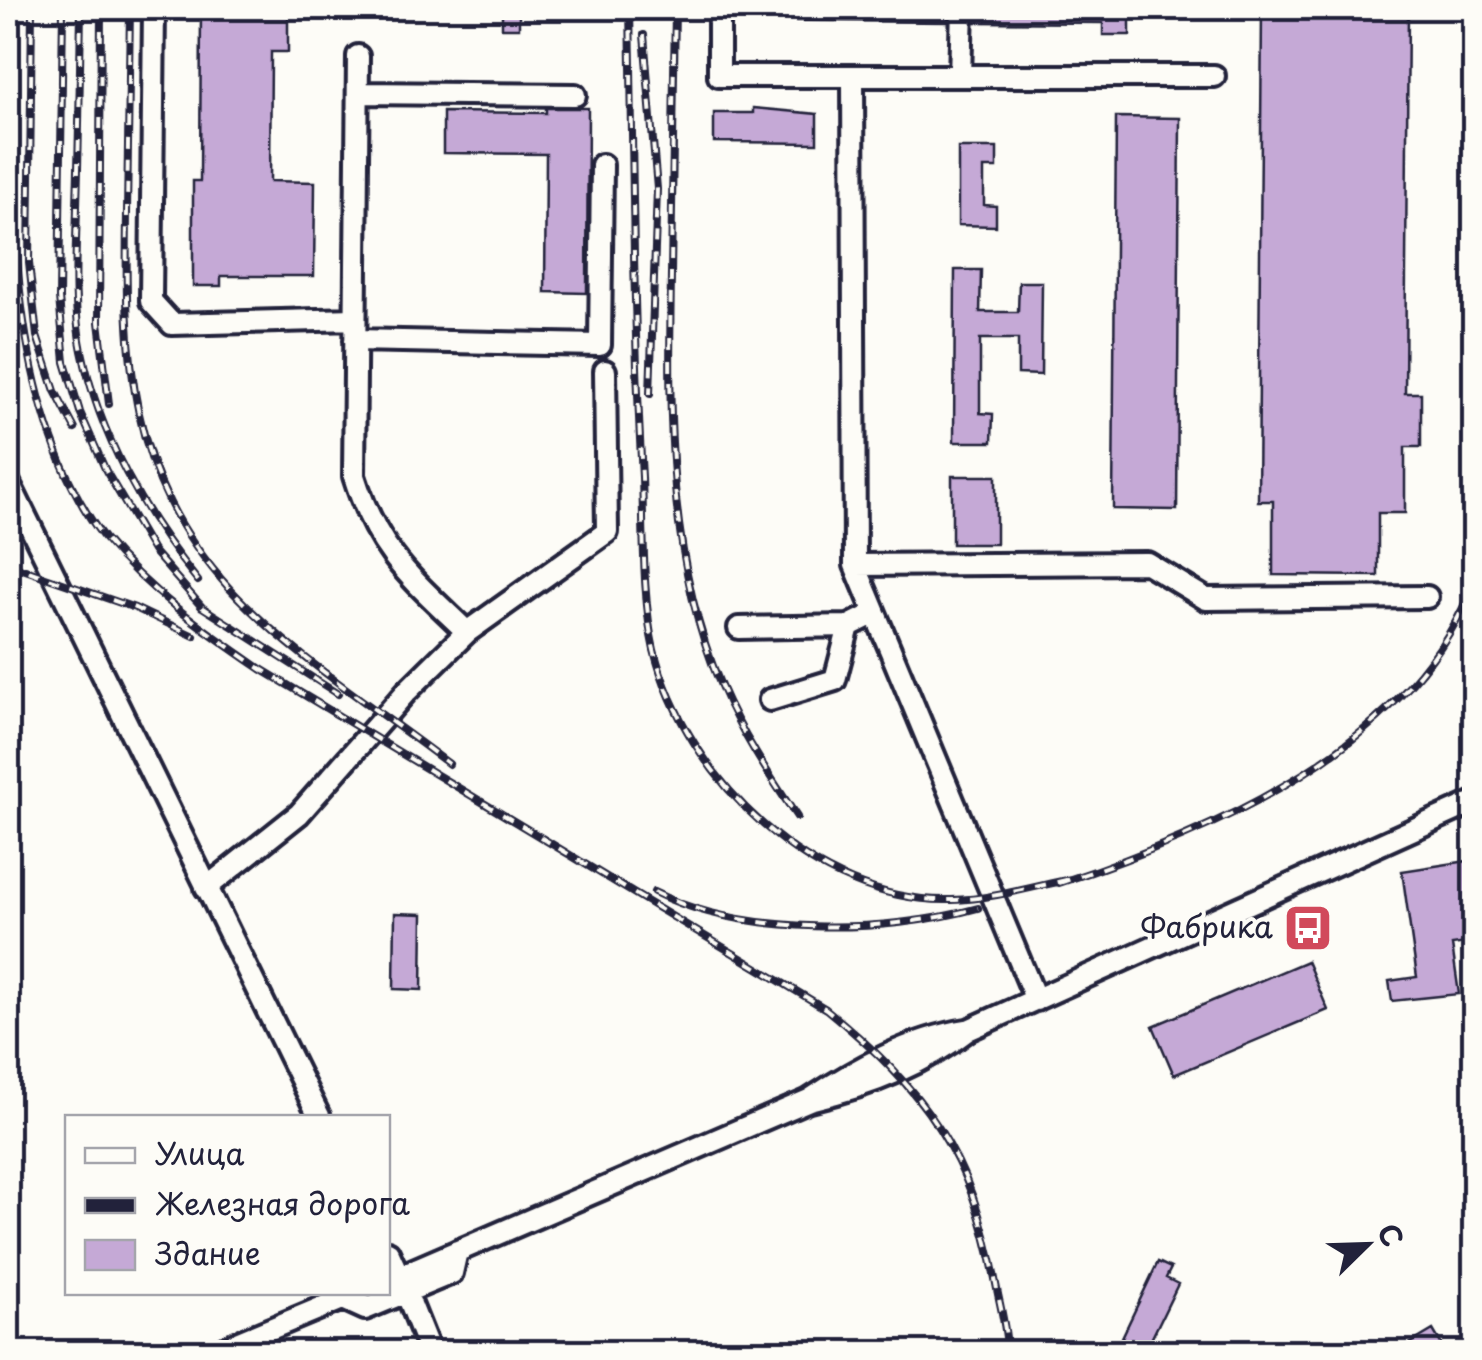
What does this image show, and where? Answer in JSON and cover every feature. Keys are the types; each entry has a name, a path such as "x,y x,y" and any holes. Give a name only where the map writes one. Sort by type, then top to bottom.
{"street":[{"path":"154,8 151,301 172,324 600,345 602,165"},
{"path":"720,8 718,76 1214,76"},
{"path":"960,76 962,8"},
{"path":"358,56 354,476 369,524 403,570 467,632"},
{"path":"853,76 855,565 1036,1000"},
{"path":"358,93 575,94"},
{"path":"206,888 299,814 407,690 467,632 607,532 605,371"},
{"path":"8,481 319,1115"},
{"path":"855,565 1146,562 1206,599 1427,597"},
{"path":"739,628 848,626 875,613"},
{"path":"770,700 835,680 848,626"},
{"path":"397,1283 458,1251 809,1100 855,1090 897,1072 942,1050 968,1030 1474,802"},
{"path":"390,1259 397,1283 430,1352"},
{"path":"215,1352 351,1296 365,1310 383,1295"}],"building":[{"path":"201,8 288,11 288,52 271,52 270,181 315,182 314,276 221,276 221,286 193,286 193,181 200,181"},
{"path":"502,8 519,8 519,28 502,28"},
{"path":"553,8 705,8 705,19 553,18"},
{"path":"733,8 948,8 948,22 733,20"},
{"path":"976,8 1130,9 1130,35 1103,35 1103,23 975,22"},
{"path":"1262,8 1408,8 1405,393 1421,393 1421,447 1405,447 1405,513 1378,513 1378,576 1273,575 1273,501 1258,501"},
{"path":"546,108 588,108 587,293 545,292 546,154 443,153 443,112 546,113"},
{"path":"753,108 817,114 817,143 714,142 714,113 753,113"},
{"path":"1116,117 1180,118 1177,510 1113,509"},
{"path":"958,148 997,148 997,168 984,168 984,205 996,206 996,226 958,225"},
{"path":"955,270 981,270 980,312 1018,312 1019,282 1042,282 1041,375 1018,374 1018,339 980,339 980,413 993,414 992,442 954,442"},
{"path":"952,476 996,476 996,544 952,544"},
{"path":"1474,860 1474,942 1452,945 1459,994 1392,1001 1389,981 1417,977 1402,871"},
{"path":"395,913 423,914 422,990 394,989"},
{"path":"1307,961 1328,1010 1174,1075 1153,1026"},
{"path":"1158,1262 1171,1268 1166,1278 1178,1284 1145,1352 1115,1352"},
{"path":"1433,1330 1446,1352 1396,1352"}],"railway":[{"path":"14,8 14,213 29,354 46,420 70,482 104,538 158,592 261,669 826,1009 861,1039 917,1098 958,1162 986,1238 1007,1352"},
{"path":"32,8 29,263 37,336 55,391 75,429"},
{"path":"63,8 59,298 65,362 80,412 106,471 153,551 202,607 338,694"},
{"path":"81,8 75,279 82,351 100,413 126,473 159,529 198,581"},
{"path":"101,8 99,322 109,404"},
{"path":"130,8 128,317 131,366 151,458 170,503 196,546 230,589 307,659 449,764"},
{"path":"630,8 645,587 654,650 670,698 695,744 726,786 763,824 806,856 852,881 901,896 952,900 1071,879"},
{"path":"675,8 670,378 680,535 703,637 721,686 746,737 797,817"},
{"path":"644,35 657,189 650,394"},
{"path":"8,564 135,608 194,636"},
{"path":"1059,883 1180,838 1242,809 1301,775 1356,736 1405,691 1445,640 1474,582"},
{"path":"654,892 728,917 814,926 901,923 978,908"}],"place":[{"name":"Фабрика","path":"1308,928"}]}
